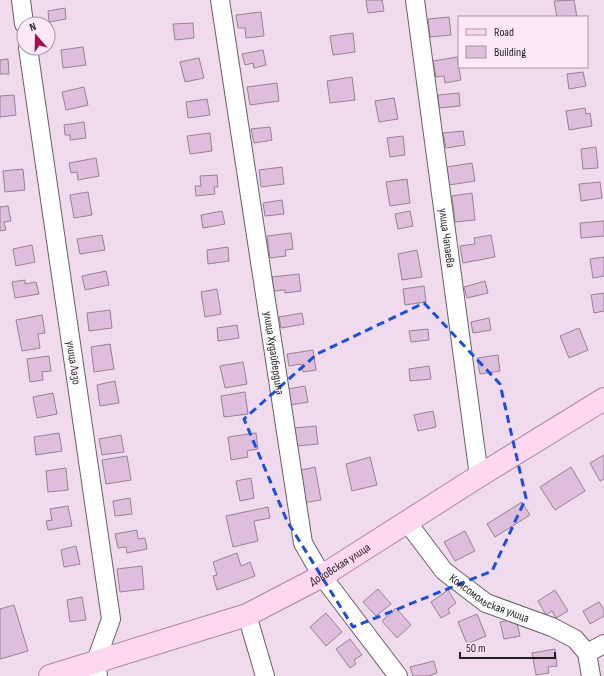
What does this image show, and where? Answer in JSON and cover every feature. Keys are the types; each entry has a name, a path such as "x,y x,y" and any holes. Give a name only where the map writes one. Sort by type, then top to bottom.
{"main road":[{"name":"Доковская улица","path":"50,676 97,669 248,615 322,576 479,476 604,399"}],"street":[{"path":"21,0 23,16"},
{"name":"улица Худайбердина","path":"220,0 303,543 322,576 398,676"},
{"name":"улица Чапаева","path":"415,0 479,476"},
{"name":"улица Лазо","path":"29,56 111,619 97,669"},
{"name":"Комсомольская улица","path":"407,522 444,571 486,602 552,627 575,639 587,653"},
{"path":"248,615 265,676"},
{"path":"591,676 587,653 604,644"}],"highlighted area":[{"path":"424,303 500,384 526,498 492,571 353,627 287,521 244,419 317,354"}],"building":[{"path":"366,0 382,0 384,11 368,13"},
{"path":"574,0 577,16 557,16 554,1"},
{"path":"65,8 66,19 56,21 56,16 48,16 48,11"},
{"path":"261,12 264,36 246,38 245,28 238,28 236,15"},
{"path":"449,17 451,35 430,37 428,19"},
{"path":"193,23 194,38 175,40 173,24"},
{"path":"353,33 355,52 333,55 330,36"},
{"path":"83,47 86,65 63,68 61,50"},
{"path":"263,50 266,65 254,68 253,63 245,65 242,54"},
{"path":"457,57 461,80 445,83 444,76 436,77 433,61"},
{"path":"199,58 204,78 185,82 180,62"},
{"path":"8,59 9,74 0,74 0,60"},
{"path":"583,72 586,86 569,89 567,74"},
{"path":"352,77 355,100 330,103 327,81"},
{"path":"277,83 279,101 250,105 247,87"},
{"path":"84,87 88,105 66,110 62,92"},
{"path":"459,93 460,106 439,108 438,95"},
{"path":"14,95 16,115 0,117 0,96"},
{"path":"394,98 398,119 379,122 375,101"},
{"path":"207,99 210,115 188,118 186,102"},
{"path":"585,108 586,114 590,113 592,126 569,130 566,111"},
{"path":"84,122 86,138 70,140 70,135 65,135 64,125"},
{"path":"270,127 272,140 254,143 251,129"},
{"path":"463,131 465,145 446,148 443,133"},
{"path":"210,133 212,151 190,154 187,136"},
{"path":"403,136 405,155 390,157 387,138"},
{"path":"596,147 598,168 583,169 581,149"},
{"path":"96,158 99,176 78,180 77,172 71,173 69,163"},
{"path":"472,163 475,181 449,185 447,167"},
{"path":"282,167 284,184 261,187 259,170"},
{"path":"23,169 25,190 5,192 3,171"},
{"path":"217,175 218,187 214,187 215,194 196,196 195,186 201,186 200,176"},
{"path":"407,179 410,203 390,206 386,182"},
{"path":"600,182 602,198 581,201 579,184"},
{"path":"88,192 92,215 74,218 70,195"},
{"path":"472,193 475,220 455,222 452,196"},
{"path":"282,200 284,214 265,216 263,203"},
{"path":"8,206 11,221 4,222 6,230 0,231 0,207"},
{"path":"222,211 225,224 203,228 201,215"},
{"path":"410,211 413,226 398,229 395,214"},
{"path":"604,221 604,236 581,238 580,223"},
{"path":"291,233 293,249 285,250 286,256 270,258 267,236"},
{"path":"102,235 105,250 80,254 77,239"},
{"path":"491,235 495,257 463,263 460,246 475,244 474,238"},
{"path":"32,245 35,262 16,266 13,249"},
{"path":"228,247 229,261 208,264 207,250"},
{"path":"417,250 422,277 402,280 398,254"},
{"path":"604,257 604,276 593,278 590,259"},
{"path":"106,271 109,285 85,290 82,276"},
{"path":"299,274 301,291 285,293 285,290 274,291 272,277"},
{"path":"25,280 25,284 36,282 39,294 15,298 12,282"},
{"path":"485,281 488,293 467,298 464,287"},
{"path":"424,286 426,302 405,305 403,289"},
{"path":"217,289 221,314 205,317 201,292"},
{"path":"604,293 604,311 594,313 591,295"},
{"path":"110,310 112,328 89,331 87,313"},
{"path":"302,313 304,324 281,328 279,317"},
{"path":"42,315 45,333 38,334 40,348 22,351 16,320"},
{"path":"489,318 491,330 473,333 471,322"},
{"path":"237,325 239,338 218,341 217,328"},
{"path":"579,328 588,350 569,358 560,336"},
{"path":"428,329 429,340 411,342 409,331"},
{"path":"110,344 114,369 94,372 91,347"},
{"path":"313,350 316,370 303,372 301,364 289,366 287,354"},
{"path":"498,355 500,371 480,374 477,358"},
{"path":"49,356 51,371 42,372 43,380 30,382 27,359"},
{"path":"243,362 247,384 225,388 220,366"},
{"path":"429,366 431,379 410,381 409,369"},
{"path":"115,381 119,403 100,406 97,385"},
{"path":"305,386 308,402 290,405 288,389"},
{"path":"245,392 248,414 224,417 221,396"},
{"path":"53,393 57,414 37,418 33,397"},
{"path":"433,411 436,427 418,431 414,415"},
{"path":"316,426 318,444 297,446 295,428"},
{"path":"59,433 62,451 36,455 34,437"},
{"path":"256,433 258,449 247,451 248,457 231,460 228,437"},
{"path":"121,435 124,452 102,455 99,439"},
{"path":"604,455 604,479 600,481 590,463"},
{"path":"127,456 131,480 106,484 102,460"},
{"path":"370,457 377,485 352,491 346,464"},
{"path":"315,467 321,500 302,503 297,471"},
{"path":"571,467 585,491 555,510 540,487"},
{"path":"66,468 68,490 48,492 46,471"},
{"path":"251,478 254,498 240,501 236,481"},
{"path":"130,498 132,514 115,516 113,501"},
{"path":"522,502 530,515 495,537 487,524"},
{"path":"68,506 72,526 48,530 46,521 52,520 50,509"},
{"path":"268,507 270,518 254,521 258,541 233,547 226,516"},
{"path":"137,530 138,539 145,538 147,549 127,553 126,547 118,548 115,534"},
{"path":"465,531 475,551 455,561 444,542"},
{"path":"76,546 80,564 64,567 61,550"},
{"path":"237,553 241,566 250,562 255,576 217,590 213,576 217,575 213,562"},
{"path":"142,566 144,589 120,592 117,569"},
{"path":"378,589 391,604 376,616 363,602"},
{"path":"448,590 456,603 448,609 450,613 441,618 431,602"},
{"path":"555,590 568,611 556,618 552,611 546,615 538,601"},
{"path":"82,597 86,620 70,622 67,600"},
{"path":"599,602 604,610 604,616 590,624 583,611"},
{"path":"14,605 28,651 0,659 0,609"},
{"path":"396,608 411,625 397,638 382,621"},
{"path":"326,613 342,632 326,646 310,627"},
{"path":"477,614 486,636 467,644 458,622"},
{"path":"516,619 520,636 504,639 500,622"},
{"path":"350,639 362,655 354,660 356,664 350,668 336,649"},
{"path":"555,649 557,666 548,667 549,673 536,675 532,653"},
{"path":"434,661 437,673 428,676 413,676 410,667"}]}
